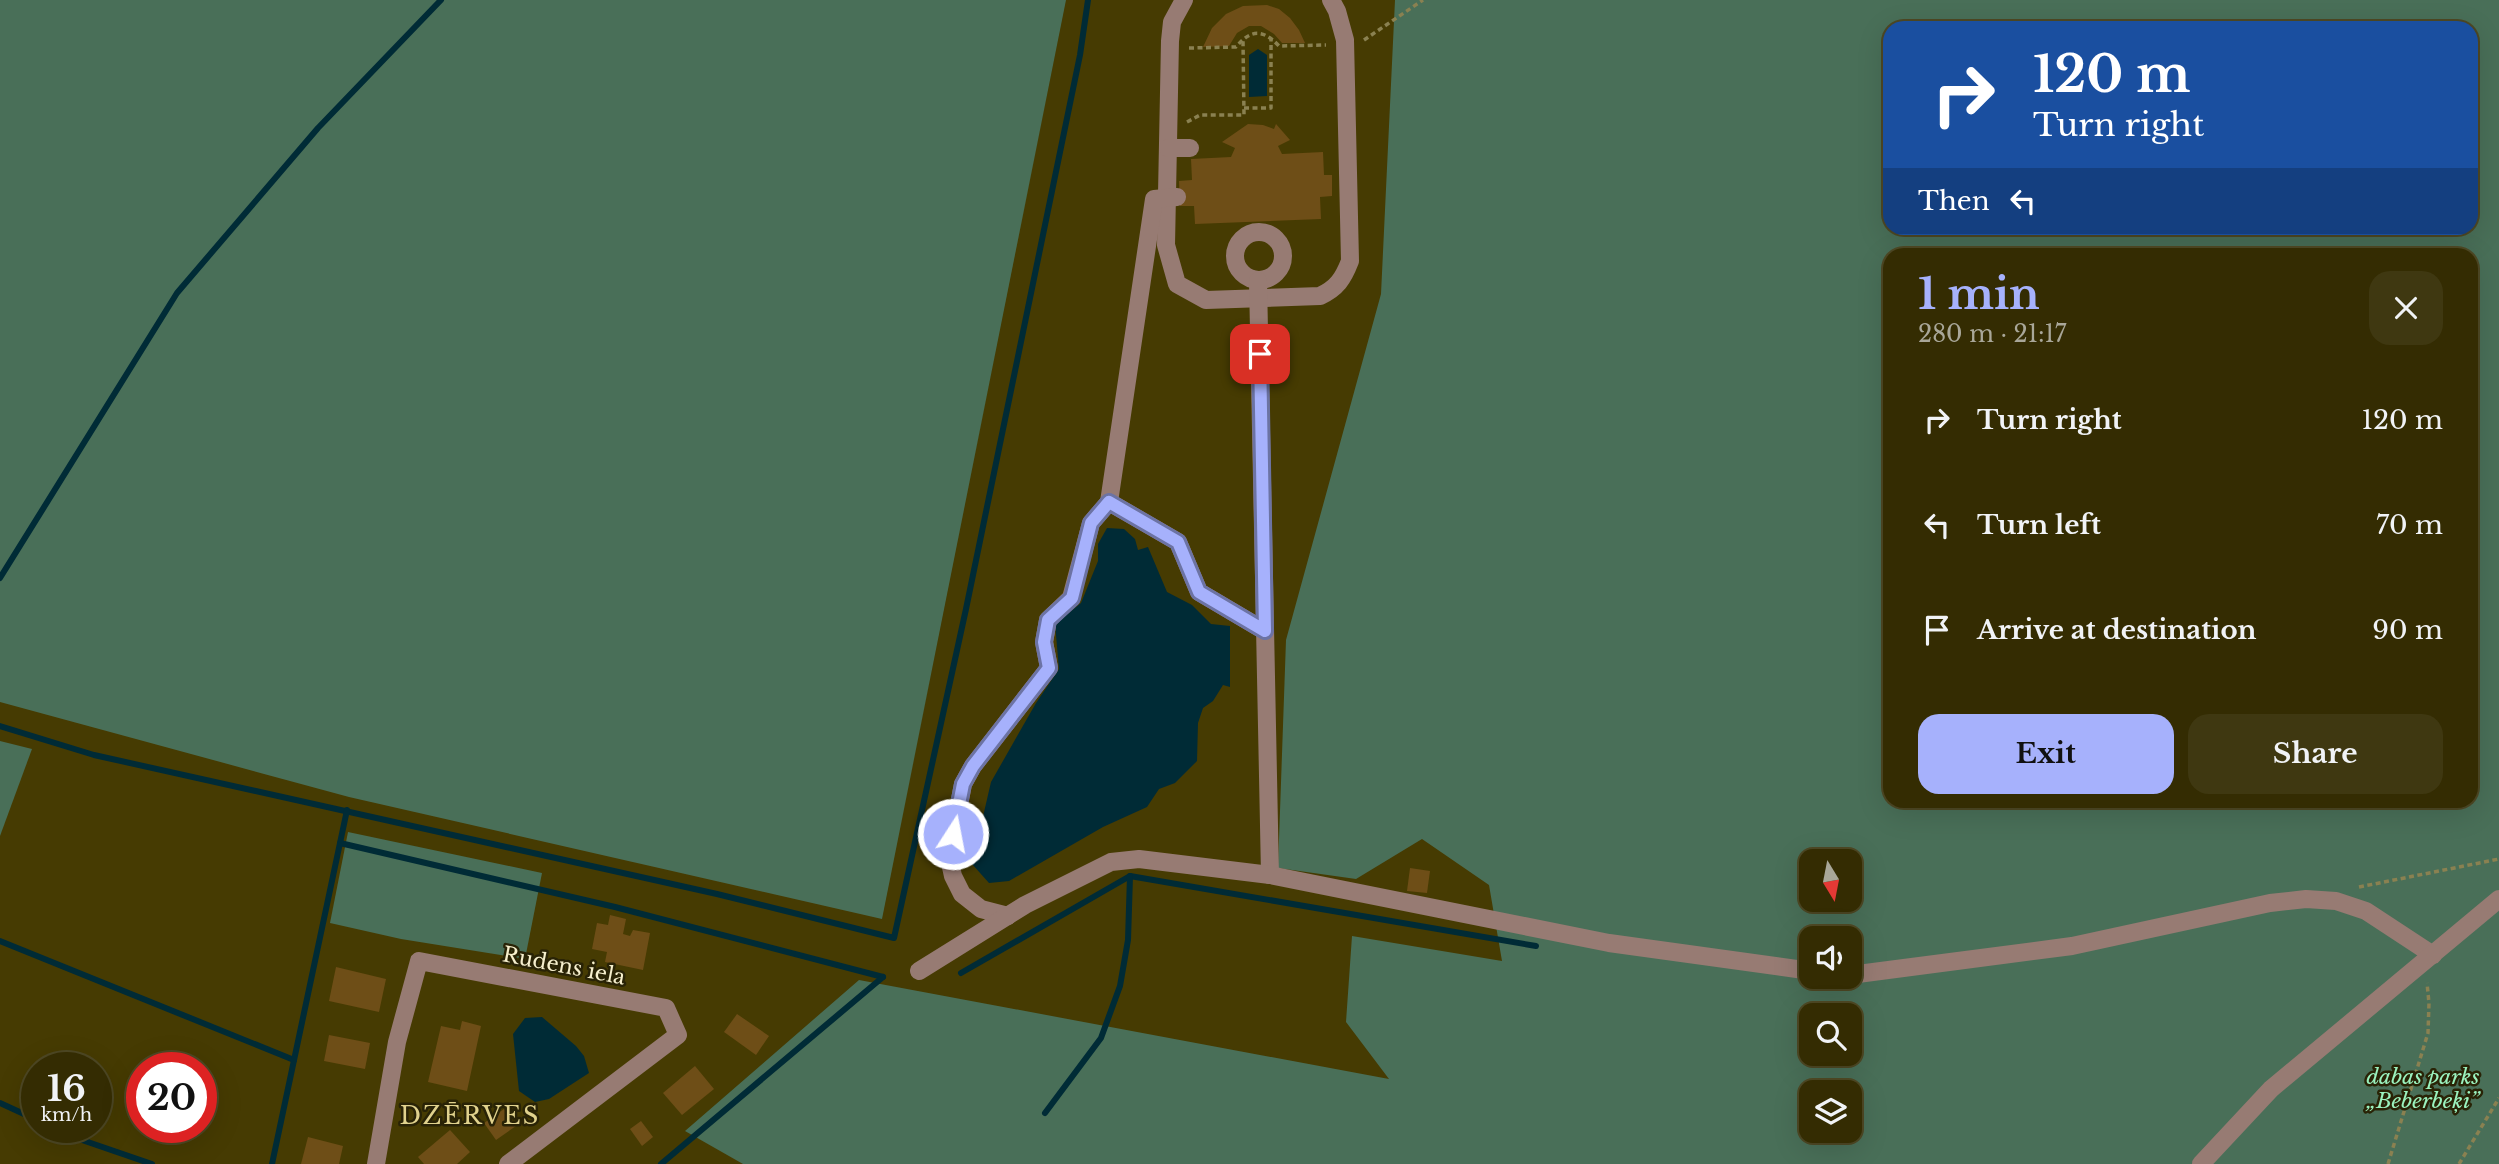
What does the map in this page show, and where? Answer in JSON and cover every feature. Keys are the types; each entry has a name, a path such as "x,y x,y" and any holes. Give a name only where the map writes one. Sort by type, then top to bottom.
{"street":[{"path":"1184,0 1172,22 1170,48 1168,146 1172,198 1166,245 1177,284 1206,300 1259,290 1320,296 1332,290 1342,280 1350,261 1345,42 1337,11 1331,0"},
{"path":"1168,146 1190,148"},
{"path":"1008,916 981,909 962,894 953,876 949,858 963,784 973,766 1049,668 1044,642 1048,620 1072,598 1091,523 1109,502 1154,199 1172,198"},
{"path":"1259,290 1270,875"},
{"path":"1109,502 1178,542 1199,592 1265,631"},
{"path":"919,971 1008,916 1111,862 1139,859 1270,875 1609,943 1799,969"},
{"path":"1862,973 2072,946 2270,904 2306,899 2336,901 2366,911 2433,955"},
{"path":"2201,1164 2271,1089 2499,899"},
{"name":"Rudens iela","path":"376,1164 397,1042 419,961 666,1008 678,1035 508,1164"}],"path":[{"path":"1170,48 1236,47 1243,39 1256,33 1271,38 1279,46 1366,40 1423,0"},
{"path":"1244,108 1271,108 1271,38"},
{"path":"1168,146 1184,124 1200,115 1244,115 1243,39"},
{"path":"2355,888 2499,859"},
{"path":"2388,1164 2428,1033 2427,982 2416,970"},
{"path":"2459,1164 2499,1098"}],"green space":[{"path":"0,0 1066,0 882,919 349,797 0,702"},
{"name":"dabas parks „Beberbeķi”","path":"1395,0 2499,0 2499,1164 743,1164 685,1131 859,980 1389,1079 1346,1022 1352,936 1502,961 1489,885 1422,839 1356,879 1278,868 1286,640 1381,294"},
{"path":"0,741 32,749 0,836"},
{"path":"348,832 542,873 525,959 401,939 330,923"}],"water":[{"path":"1258,49 1267,55 1267,96 1249,97 1249,55"},
{"path":"1107,528 1124,529 1135,539 1138,550 1148,547 1167,592 1192,605 1211,624 1230,626 1230,687 1223,685 1213,701 1203,708 1198,723 1197,761 1175,783 1159,789 1147,807 1103,827 1009,881 989,883 972,864 991,782 1036,703 1059,669 1055,624 1081,603 1098,561 1098,544"},
{"path":"542,1017 576,1046 584,1056 589,1073 549,1099 535,1102 519,1091 513,1034 525,1018"}],"building":[{"path":"1267,5 1279,9 1290,18 1305,43 1282,43 1261,26 1249,26 1237,33 1229,46 1203,47 1212,28 1226,14 1243,6"},
{"path":"1248,124 1274,129 1276,124 1290,140 1278,146 1282,154 1323,152 1324,175 1332,175 1332,196 1320,197 1321,219 1195,224 1194,206 1180,206 1179,181 1192,180 1191,159 1231,157 1235,148 1222,142"},
{"path":"1410,868 1430,871 1427,893 1407,891"},
{"path":"610,915 626,919 623,934 630,936 633,930 650,933 643,970 605,962 607,952 592,949 597,923 608,925"},
{"path":"336,967 386,979 379,1012 329,1001"},
{"path":"737,1014 769,1036 756,1055 724,1032"},
{"path":"462,1021 481,1026 467,1091 428,1082 441,1026 460,1030"},
{"path":"329,1035 370,1043 365,1069 324,1061"},
{"path":"695,1066 714,1089 682,1115 663,1093"},
{"path":"504,1109 516,1126 496,1140 484,1123"},
{"path":"641,1121 653,1137 642,1146 630,1129"},
{"path":"450,1130 470,1152 457,1164 424,1164 418,1157"},
{"path":"308,1137 343,1146 339,1164 301,1164"}],"waterway":[{"path":"0,578 177,293 318,128 441,0"},
{"path":"0,726 94,755 717,894 894,938 966,609 1080,55 1088,0"},
{"path":"272,1164 347,810"},
{"path":"340,843 615,907 883,977"},
{"path":"961,973 1130,876 1536,946"},
{"path":"1045,1113 1101,1038 1120,986 1128,940 1130,876"},
{"path":"0,941 294,1060"},
{"path":"661,1164 883,977"},
{"path":"0,1103 21,1113"},
{"path":"91,1143 152,1164"}],"district":[{"name":"DZĒRVES","path":"470,1115"}],"route":[{"path":"953,834 963,784 973,766 1049,668 1044,642 1048,620 1072,598 1091,523 1109,502 1178,542 1199,592 1265,631 1260,354"}]}
